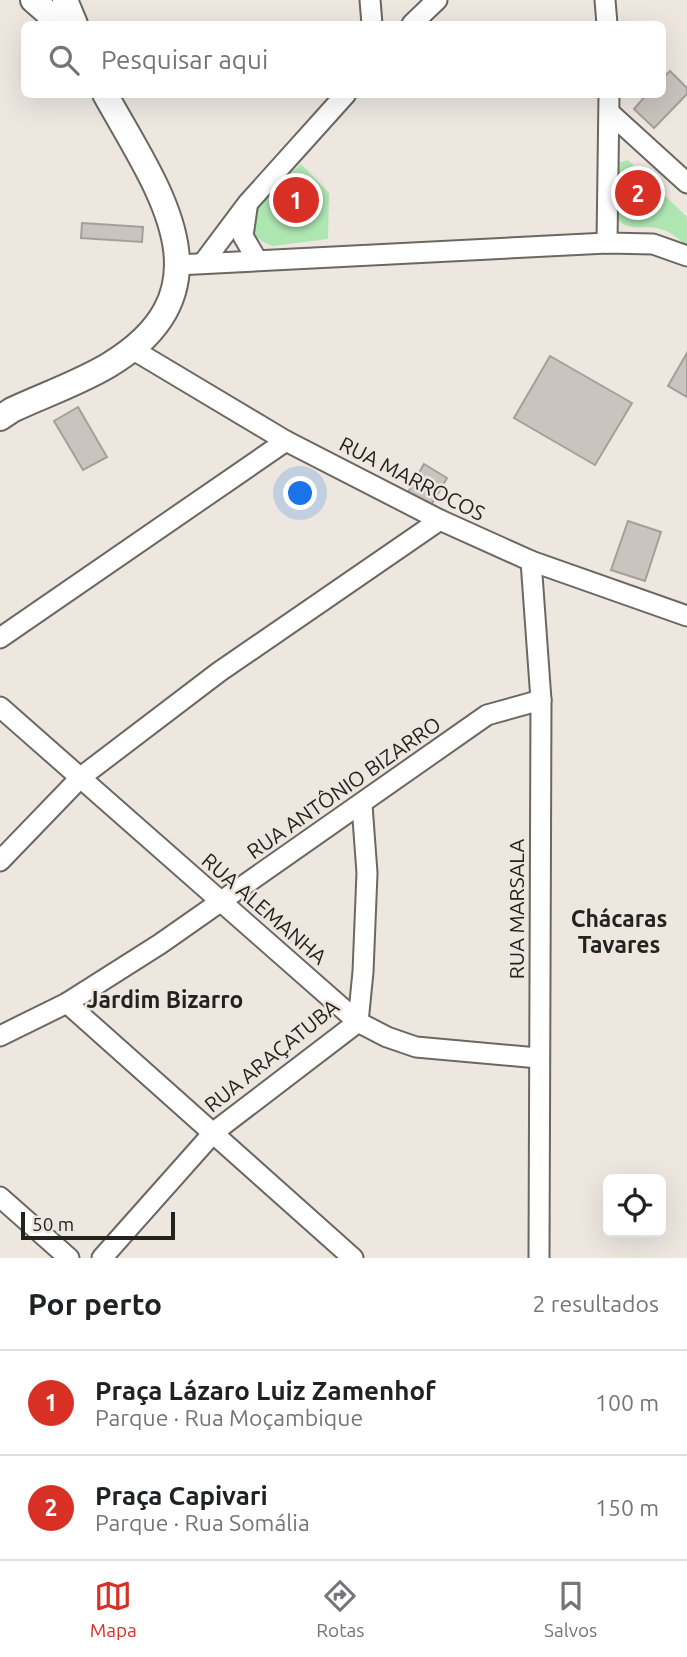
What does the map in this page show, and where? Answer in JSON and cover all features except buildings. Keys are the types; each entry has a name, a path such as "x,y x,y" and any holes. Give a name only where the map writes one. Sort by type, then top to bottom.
{"street":[{"path":"33,0 49,14 67,10"},
{"path":"370,0 372,21"},
{"path":"415,21 437,0"},
{"path":"605,0 607,21"},
{"path":"0,418 107,366 132,349 164,312 174,290 177,241 171,219 158,188 108,98"},
{"path":"203,263 248,203 342,98"},
{"path":"610,104 687,183"},
{"path":"607,243 610,104"},
{"path":"248,203 243,236 257,260"},
{"path":"177,265 607,243 653,244 687,257"},
{"name":"RUA MARROCOS","path":"132,349 286,441 440,520 531,561 687,617"},
{"path":"0,638 286,441"},
{"path":"0,861 81,777 219,672 440,520"},
{"name":"RUA MARSALA","path":"531,561 541,700 539,1258"},
{"name":"RUA ANTÔNIO BIZARRO","path":"0,1036 67,1003 160,944 487,715 541,700"},
{"name":"RUA ALEMANHA","path":"0,707 358,1022 387,1037 416,1047 538,1058"},
{"name":"RUA ARAÇATUBA","path":"102,1258 214,1132 358,1022 367,873 362,805"},
{"path":"67,1003 353,1258"},
{"path":"0,1197 69,1258"}],"green space":[{"path":"628,160 687,217 687,246 667,231 631,227 616,217 617,163"},
{"path":"301,164 329,193 328,239 273,246 267,244 255,234 252,224 254,212 268,194"}],"place":[{"name":"Praça Capivari","path":"638,193"},
{"name":"Praça Lázaro Luiz Zamenhof","path":"296,200"}],"district":[{"name":"Chácaras Tavares","path":"619,932"},
{"name":"Jardim Bizarro","path":"165,1000"}]}
